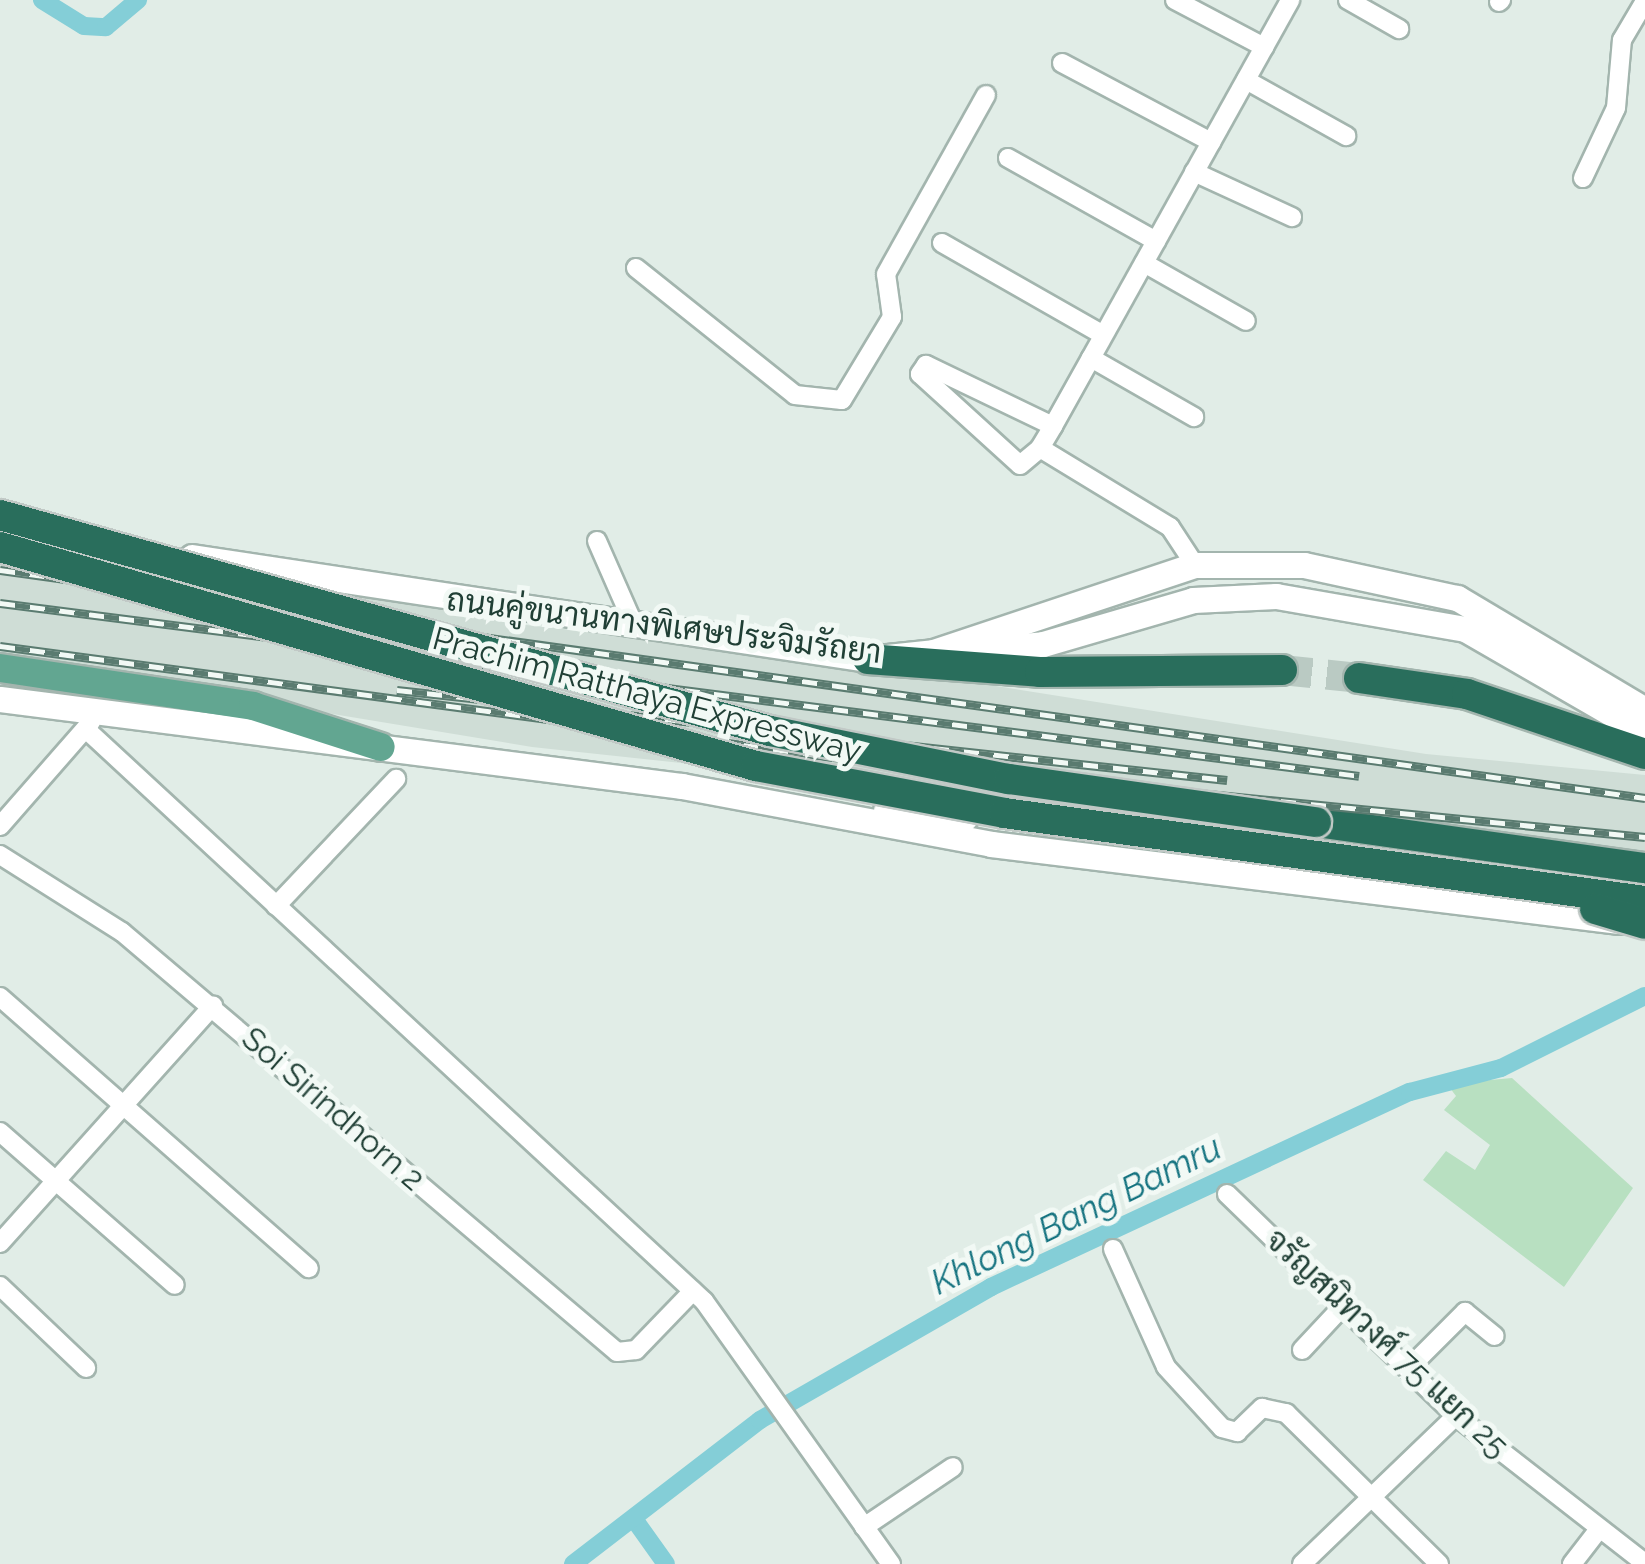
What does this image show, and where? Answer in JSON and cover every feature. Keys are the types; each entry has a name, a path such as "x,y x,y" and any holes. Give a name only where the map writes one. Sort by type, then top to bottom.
{"highway":[{"name":"Prachim Ratthaya Expressway","path":"0,515 508,662 872,754 1645,868"},
{"name":"Prachim Ratthaya Expressway","path":"0,547 756,766 1004,813 1645,899"},
{"path":"868,659 1040,672 1282,670"},
{"path":"1359,678 1467,694 1645,754"},
{"path":"1560,898 1645,922"}],"main road":[{"name":"ถนนคู่ขนานทางพิเศษประจิมรัถยา","path":"0,522 868,659 933,652 1195,565 1304,565 1457,598 1645,710"},
{"path":"933,652 1043,644 1193,600 1276,596 1465,629 1645,733"},
{"path":"12,670 253,706 381,747"},
{"path":"0,699 91,722 381,747 788,804 1130,840 1560,898 1645,899"},
{"path":"788,804 991,844 1645,922"}],"street":[{"path":"1174,0 1264,47"},
{"path":"1053,426 926,365 920,374 1020,466 1040,448 1053,426 1091,358 1290,0"},
{"path":"1348,0 1398,28"},
{"path":"1583,178 1616,108 1622,40 1645,1"},
{"path":"1062,62 1211,142"},
{"path":"1246,80 1346,136"},
{"path":"636,268 795,395 842,400 892,318 886,274 986,95"},
{"path":"1008,158 1156,241"},
{"path":"1194,172 1292,217"},
{"path":"942,243 1103,335"},
{"path":"1144,263 1246,321"},
{"path":"1091,358 1194,417"},
{"path":"1040,448 1170,527 1195,565"},
{"path":"597,541 633,623"},
{"path":"0,826 91,722 276,906 693,1291 733,1334 784,1420 891,1564"},
{"path":"276,906 396,779"},
{"path":"0,855 101,916 212,1006"},
{"path":"0,996 310,1268"},
{"name":"Soi Sirindhorn 2","path":"0,1242 212,1006 616,1352 636,1350 693,1291"},
{"path":"0,1132 174,1285"},
{"name":"จรัญสนิทวงศ์ 75 แยก 25","path":"1226,1194 1410,1367 1456,1416 1645,1563"},
{"path":"1113,1249 1166,1367 1222,1428 1236,1432 1262,1408 1286,1412 1370,1500 1439,1564"},
{"path":"2,1293 86,1368"},
{"path":"1302,1350 1344,1304"},
{"path":"1410,1367 1465,1312 1495,1336"},
{"path":"1302,1564 1456,1416"},
{"path":"864,1527 953,1467"},
{"path":"1572,1564 1599,1528"}],"shaded area":[{"path":"0,532 526,625 800,655 1426,754 1645,775 1645,889 1026,800 532,747 0,659"}],"green space":[{"path":"1512,1078 1633,1188 1564,1287 1423,1180 1446,1151 1475,1170 1490,1145 1444,1110 1456,1096 1447,1084"}],"waterway":[{"path":"42,0 84,26 106,27 138,0"},
{"name":"Khlong Bang Bamru","path":"573,1564 760,1420 991,1287 1410,1092 1501,1068 1645,996"},
{"path":"634,1519 666,1564"}],"tunnel":[{"path":"1282,670 1359,678"}],"railway":[{"path":"0,570 1645,798"},
{"path":"0,603 1359,776"},
{"path":"0,646 833,757 1645,837"},
{"path":"397,690 1227,780"}]}
